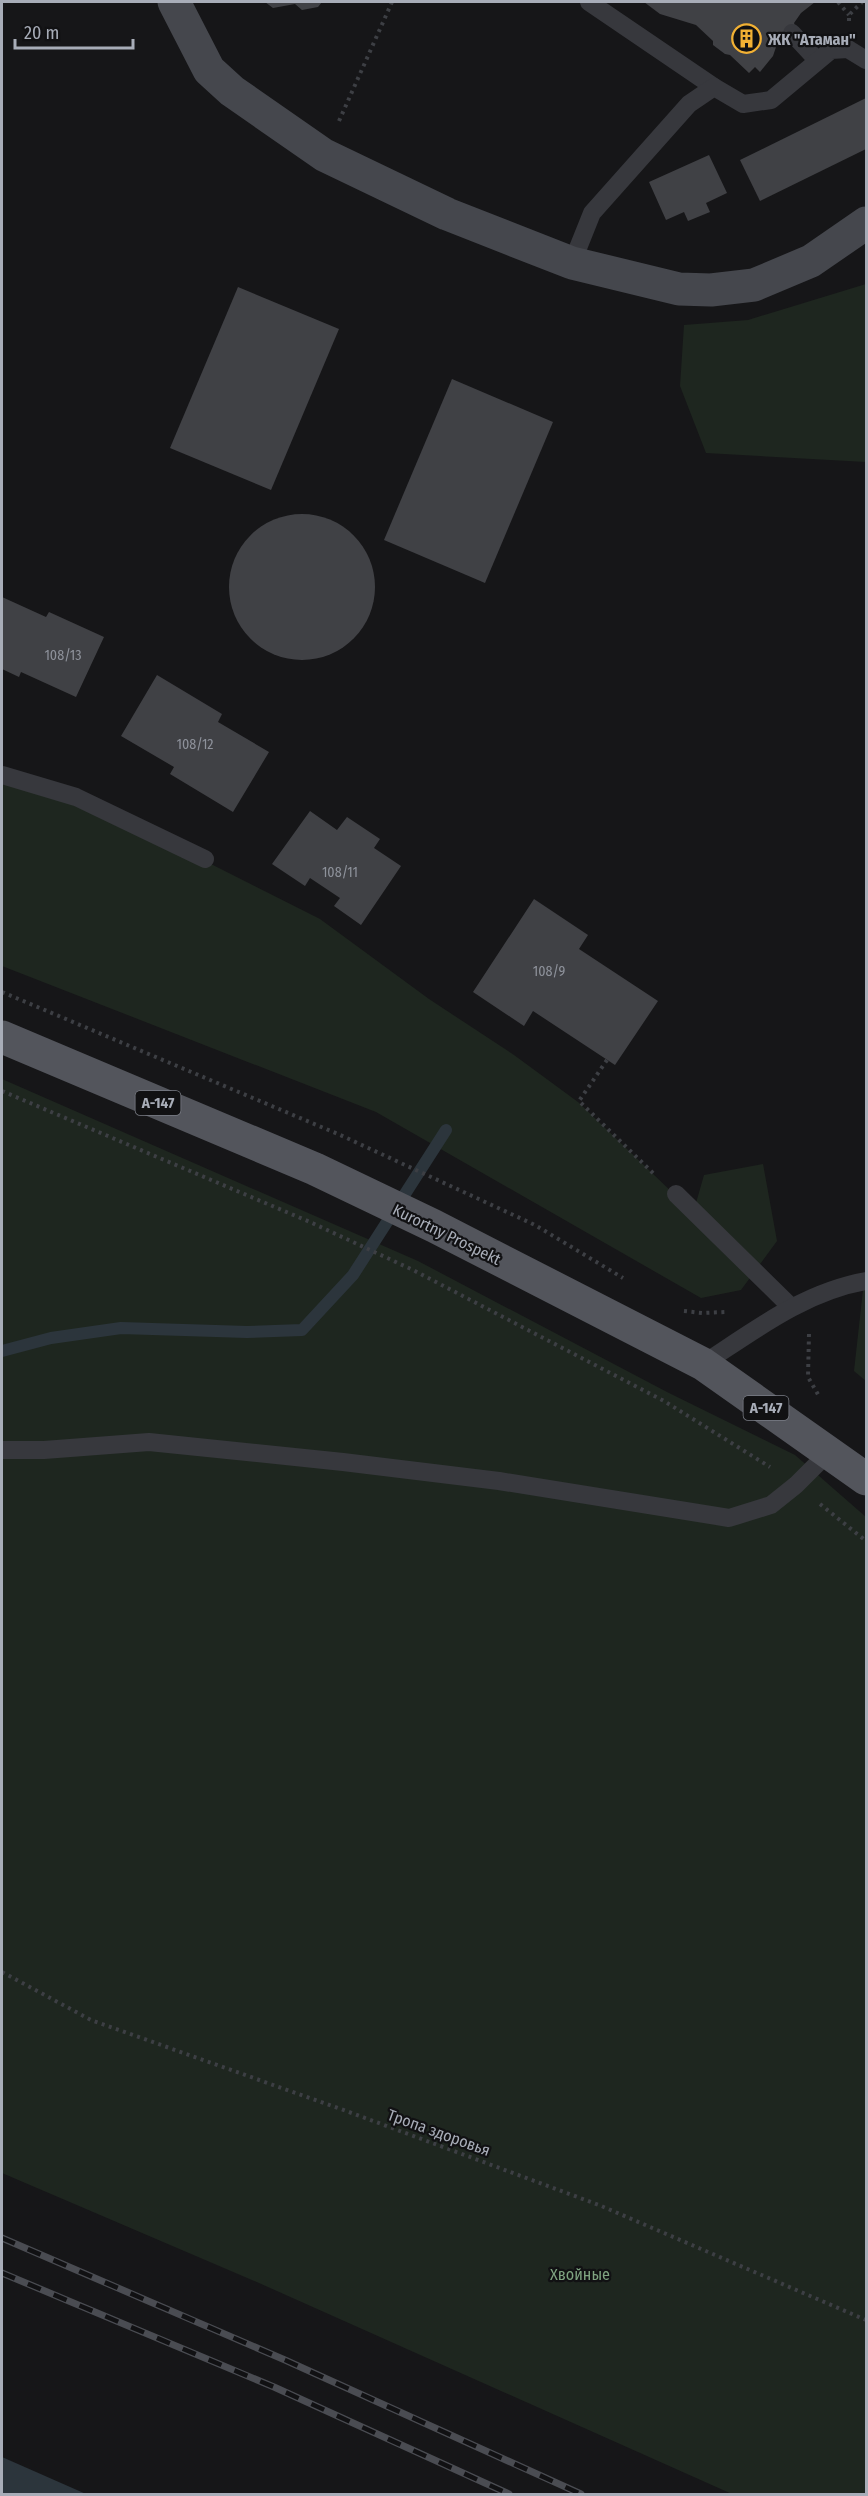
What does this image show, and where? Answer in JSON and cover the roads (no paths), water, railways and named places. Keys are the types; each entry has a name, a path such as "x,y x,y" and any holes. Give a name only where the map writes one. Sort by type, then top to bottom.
{"main road":[{"name":"Kurortny Prospekt","path":"2,1037 315,1169 434,1226 703,1364 867,1479"}],"street":[{"path":"174,2 209,70 232,91 324,155 447,214 572,263 679,289 711,290 754,285 811,261 867,222"}],"lane":[{"path":"589,2 714,87 743,104 771,100 831,50 848,49 867,60"},
{"path":"792,33 818,60"},
{"path":"572,263 592,213 689,104 714,87"},
{"path":"2,775 76,797 205,858"},
{"path":"676,1194 788,1308"},
{"path":"703,1364 788,1308 846,1284 867,1281"},
{"path":"2,1450 44,1450 161,1443 488,1479 729,1518 771,1504 796,1485 829,1452"}],"waterway":[{"path":"2,1351 51,1338 121,1328 247,1332 302,1330 353,1275 446,1130"}],"railway":[{"path":"2,2238 285,2360 581,2494"},
{"path":"2,2273 274,2387 509,2494"}],"place":[{"name":"ЖК \"Атаман\"","path":"747,39"}],"park label":[{"name":"Хвойные","path":"580,2274"}]}
